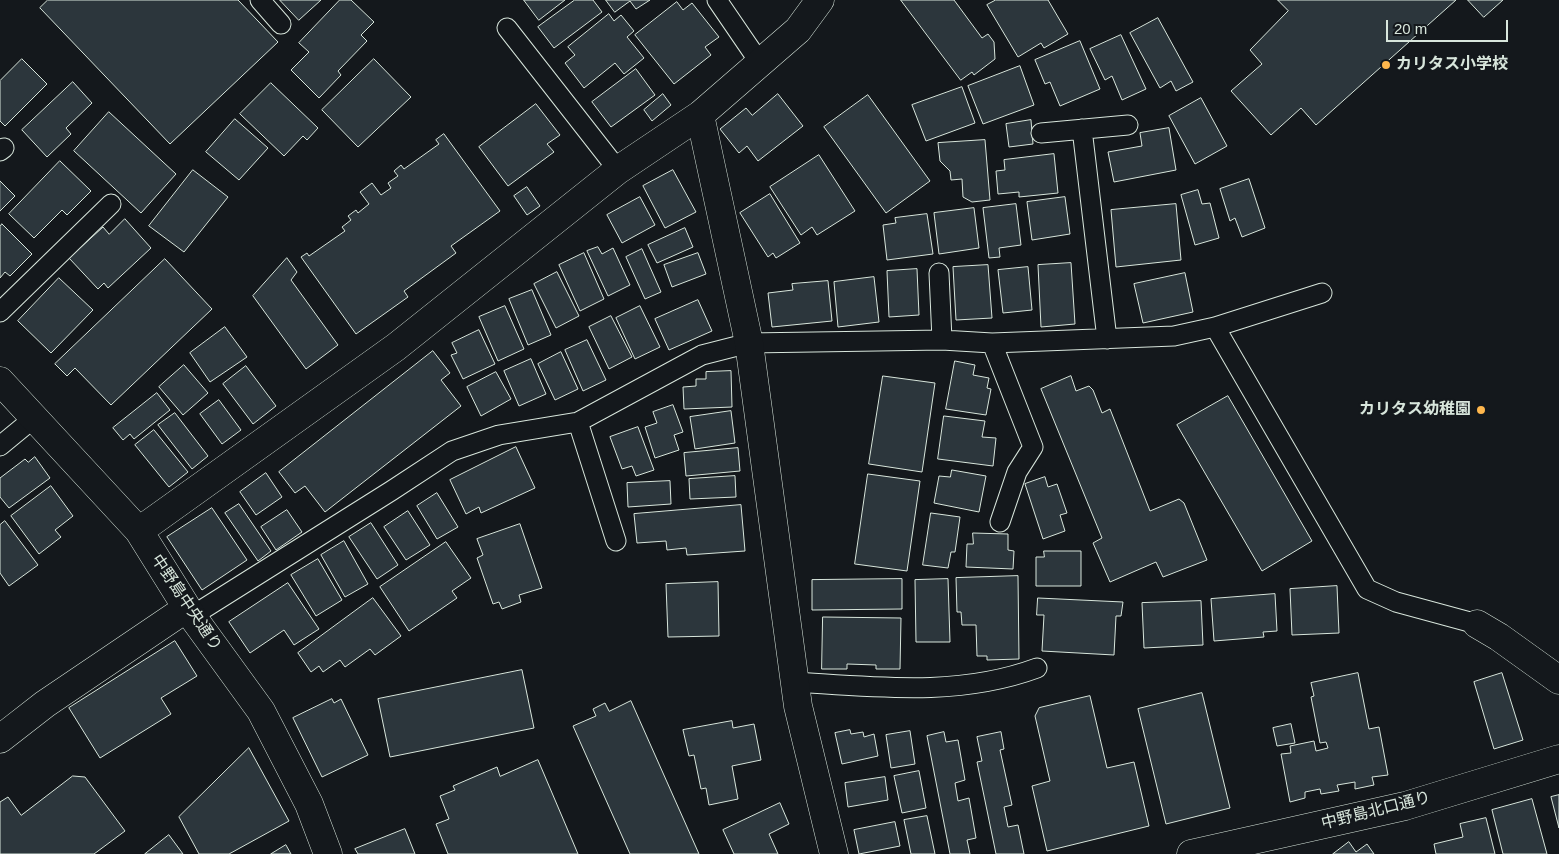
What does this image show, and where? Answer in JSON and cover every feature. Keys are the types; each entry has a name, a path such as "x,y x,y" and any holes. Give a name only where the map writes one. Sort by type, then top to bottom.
{"street":[{"path":"138,531 396,347 618,170 700,115 798,30 820,0"},
{"path":"700,115 749,343 798,706 834,854"},
{"name":"中野島中央通り","path":"0,382 138,531 189,612 261,710 309,804 328,854"},
{"path":"0,739 45,704 189,612"},
{"path":"1478,624 1559,680"},
{"name":"中野島北口通り","path":"1191,854 1405,806 1559,759"}],"lane":[{"path":"260,0 281,24"},
{"path":"717,0 760,63"},
{"path":"507,28 618,170"},
{"path":"1041,133 1128,125"},
{"path":"1082,129 1108,339"},
{"path":"0,312 111,204"},
{"path":"939,273 942,340"},
{"path":"189,612 391,491 452,451 499,435 578,422 702,355 749,343 942,340 992,343 1174,336 1215,327 1322,293"},
{"path":"1215,327 1367,589 1396,602 1478,624"},
{"path":"992,343 1033,447 1017,472 1000,522"},
{"path":"0,446 34,418"},
{"path":"578,422 616,541"},
{"path":"795,682 905,689 961,686 1012,677 1037,668"}],"building":[{"path":"48,0 238,0 278,42 170,144 40,8"},
{"path":"280,0 321,0 299,20"},
{"path":"340,0 351,0 374,22 361,35 367,41 338,71 341,75 319,98 291,70 309,52 299,43"},
{"path":"524,0 565,0 539,20"},
{"path":"575,0 593,0 602,12 554,48 538,27"},
{"path":"606,0 650,0 636,9 630,1 615,12"},
{"path":"901,0 954,0 982,38 988,34 994,42 995,59 974,75 972,72 961,80"},
{"path":"996,0 1048,0 1068,34 1044,48 1041,43 1018,57 987,5"},
{"path":"1278,0 1456,0 1316,125 1301,108 1271,135 1231,91 1262,64 1250,50 1288,11"},
{"path":"1468,0 1503,0 1484,17"},
{"path":"677,2 683,10 692,3 719,37 705,47 711,55 674,84 635,35"},
{"path":"609,14 614,21 621,15 634,31 627,37 644,58 624,74 615,63 584,88 565,63 575,55 568,47"},
{"path":"1158,18 1193,82 1176,91 1171,81 1160,88 1130,33"},
{"path":"1121,35 1146,89 1122,100 1112,76 1105,80 1090,49"},
{"path":"1080,41 1100,89 1060,106 1050,82 1045,84 1035,60"},
{"path":"22,59 47,84 5,126 0,121 0,81"},
{"path":"374,59 411,97 358,147 322,110"},
{"path":"1020,66 1034,105 983,124 968,86"},
{"path":"636,69 655,95 611,127 592,102"},
{"path":"73,82 92,103 66,128 71,134 47,157 22,130"},
{"path":"271,83 318,128 307,140 303,136 284,156 240,114"},
{"path":"962,87 975,123 926,141 912,105"},
{"path":"663,94 671,105 652,121 644,110"},
{"path":"778,94 803,126 758,161 747,146 739,153 720,129 746,108 752,115"},
{"path":"868,95 930,181 886,213 824,127"},
{"path":"1201,98 1227,146 1195,164 1169,116"},
{"path":"536,104 560,135 547,144 554,152 508,186 479,147"},
{"path":"109,112 176,174 141,213 74,151"},
{"path":"235,119 268,148 239,180 206,152"},
{"path":"1031,120 1033,144 1009,147 1006,124"},
{"path":"1169,128 1176,170 1114,182 1108,152 1142,146 1140,133"},
{"path":"444,134 500,211 451,246 456,253 404,291 408,297 356,334 301,257 307,253 309,256 345,231 342,227 351,220 348,216 356,210 358,213 369,204 360,192 372,183 381,195 391,188 388,183 398,176 394,171 401,165 404,169 439,144 436,140"},
{"path":"985,140 990,200 972,202 963,197 962,179 951,180 950,171 940,161 938,143"},
{"path":"1054,154 1058,193 1019,197 1019,192 998,194 996,171 1005,170 1004,160"},
{"path":"819,155 855,211 817,235 812,227 801,235 770,187"},
{"path":"60,161 91,191 67,215 62,210 34,238 9,214"},
{"path":"193,170 228,197 184,252 149,226"},
{"path":"673,170 696,212 665,228 643,186"},
{"path":"1249,179 1265,228 1242,237 1235,218 1230,221 1220,189"},
{"path":"0,181 15,196 0,211"},
{"path":"527,187 540,206 527,215 514,196"},
{"path":"1198,190 1202,204 1210,203 1219,238 1195,245 1181,195"},
{"path":"770,194 800,243 776,258 773,253 768,257 740,213"},
{"path":"640,197 655,225 622,243 607,215"},
{"path":"1065,197 1070,234 1032,240 1027,202"},
{"path":"1016,204 1021,245 999,248 1000,257 989,258 983,208"},
{"path":"1176,204 1181,260 1116,267 1111,210"},
{"path":"974,208 979,248 939,254 934,213"},
{"path":"927,214 933,254 887,260 883,225 896,223 895,218"},
{"path":"125,219 151,248 108,288 104,283 98,289 69,258 103,227 109,234"},
{"path":"2,224 32,254 10,276 5,272 0,278 0,227"},
{"path":"685,228 693,247 657,263 648,245"},
{"path":"598,247 602,254 613,248 630,285 608,296 587,251"},
{"path":"642,249 661,292 645,299 626,257"},
{"path":"584,253 604,299 580,311 559,265"},
{"path":"698,253 706,274 672,287 664,265"},
{"path":"287,258 297,272 291,280 338,345 306,369 253,296"},
{"path":"165,259 212,309 111,405 75,368 67,376 55,364"},
{"path":"1071,263 1075,324 1041,327 1038,265"},
{"path":"988,265 992,318 956,320 953,267"},
{"path":"1028,267 1032,310 1003,313 998,270"},
{"path":"917,269 919,315 889,317 887,271"},
{"path":"557,272 579,316 556,328 534,284"},
{"path":"1185,273 1193,312 1143,323 1134,284"},
{"path":"874,277 879,322 838,327 834,282"},
{"path":"59,278 93,310 51,353 18,321"},
{"path":"828,281 832,321 772,327 768,293 793,290 792,284"},
{"path":"532,290 551,335 528,345 509,299"},
{"path":"698,300 712,331 669,350 655,319"},
{"path":"505,306 524,349 498,361 479,317"},
{"path":"640,306 660,347 635,359 616,318"},
{"path":"611,316 632,357 609,369 589,327"},
{"path":"225,327 247,357 210,382 190,353"},
{"path":"479,330 495,364 463,379 451,355 457,353 452,343"},
{"path":"587,340 606,380 583,391 565,350"},
{"path":"433,351 450,373 441,380 461,406 325,512 305,486 295,493 279,472"},
{"path":"561,352 578,389 555,400 538,364"},
{"path":"531,359 546,394 519,406 504,371"},
{"path":"955,361 975,365 973,375 989,378 987,388 991,389 986,415 946,409"},
{"path":"184,365 208,393 183,415 159,387"},
{"path":"246,366 276,406 253,424 223,384"},
{"path":"731,371 732,407 684,409 683,387 696,386 696,379 706,379 706,372"},
{"path":"496,372 511,399 481,416 467,387"},
{"path":"883,376 935,383 922,472 869,464"},
{"path":"1071,376 1076,391 1089,386 1093,390 1102,413 1110,409 1150,511 1179,499 1184,503 1207,560 1163,577 1156,562 1110,582 1093,543 1102,538 1041,389"},
{"path":"157,393 170,410 134,439 130,434 123,440 113,428"},
{"path":"1228,396 1312,541 1262,571 1177,425"},
{"path":"219,400 241,430 222,444 200,414"},
{"path":"673,405 683,432 674,435 679,450 655,458 645,427 657,423 653,412"},
{"path":"731,411 735,443 695,449 690,417"},
{"path":"175,413 208,456 192,469 158,425"},
{"path":"944,416 985,421 982,437 996,438 993,466 938,459"},
{"path":"638,427 654,470 636,476 632,466 622,469 610,437"},
{"path":"154,430 188,472 169,487 135,445"},
{"path":"516,447 535,488 481,513 479,507 466,514 450,480"},
{"path":"738,448 740,471 686,476 684,453"},
{"path":"35,457 50,478 9,508 0,497 0,478 25,459 28,462"},
{"path":"952,470 986,476 979,512 934,503 939,476 950,477"},
{"path":"266,473 282,497 256,515 240,492"},
{"path":"868,474 920,481 907,571 855,564"},
{"path":"735,476 736,497 690,499 689,479"},
{"path":"1045,477 1048,487 1057,484 1067,513 1060,515 1065,531 1043,539 1025,484"},
{"path":"670,481 671,504 628,507 627,483"},
{"path":"51,486 73,516 55,530 61,537 39,554 11,516"},
{"path":"437,493 458,527 437,539 417,506"},
{"path":"239,504 271,551 258,561 225,513"},
{"path":"741,505 745,551 687,555 686,548 667,550 666,541 637,543 634,514"},
{"path":"212,508 247,560 202,590 167,537"},
{"path":"287,510 302,532 276,550 261,527"},
{"path":"408,511 430,545 406,560 384,527"},
{"path":"931,513 960,517 955,552 951,552 948,568 923,565"},
{"path":"5,521 38,565 9,586 0,573 0,525"},
{"path":"371,523 398,565 377,579 349,537"},
{"path":"520,524 542,588 519,595 521,602 502,609 499,602 493,604 477,558 483,555 477,539"},
{"path":"973,533 1008,534 1008,550 1014,551 1013,569 966,567 967,544 973,544"},
{"path":"344,541 368,584 345,597 321,555"},
{"path":"446,542 471,578 452,591 457,598 409,631 380,587"},
{"path":"1044,551 1081,551 1081,586 1036,586 1036,557 1044,557"},
{"path":"318,559 342,600 316,616 291,575"},
{"path":"1018,576 1019,659 987,660 987,656 977,656 976,625 962,625 961,612 957,612 956,578"},
{"path":"902,579 902,609 812,610 812,580"},
{"path":"948,579 950,642 916,642 915,580"},
{"path":"718,582 719,636 668,637 666,584"},
{"path":"288,583 319,629 294,645 284,630 250,653 229,622"},
{"path":"1337,586 1339,633 1292,635 1290,589"},
{"path":"1275,594 1277,631 1263,632 1264,637 1214,641 1211,599"},
{"path":"373,598 401,636 375,655 370,649 345,667 340,660 323,672 319,666 311,672 298,653"},
{"path":"1038,598 1123,602 1121,616 1116,616 1114,655 1042,651 1044,615 1037,615"},
{"path":"1201,601 1203,645 1144,648 1142,603"},
{"path":"823,617 901,618 900,669 876,669 876,665 847,664 847,669 822,669"},
{"path":"175,641 197,676 161,698 171,714 100,758 69,708"},
{"path":"522,670 534,728 390,757 378,699"},
{"path":"1358,673 1369,729 1379,727 1388,775 1372,777 1374,785 1355,789 1355,782 1337,785 1339,791 1321,794 1320,789 1305,792 1305,798 1290,802 1281,754 1291,753 1290,746 1314,741 1316,751 1328,748 1326,742 1320,743 1311,697 1314,696 1311,683"},
{"path":"1502,673 1523,740 1494,749 1474,682"},
{"path":"1202,693 1230,808 1166,824 1138,709"},
{"path":"1090,696 1107,768 1134,762 1149,826 1047,851 1032,786 1050,781 1035,716 1039,708"},
{"path":"332,699 334,703 341,699 368,755 322,777 293,718"},
{"path":"631,701 699,854 630,854 573,726 596,716 593,709 605,703 609,711"},
{"path":"732,721 733,728 754,724 761,760 732,766 738,799 709,805 706,788 701,789 694,755 689,756 683,730"},
{"path":"1291,724 1295,743 1277,746 1273,728"},
{"path":"850,730 851,734 863,732 864,737 874,734 878,756 842,764 835,733"},
{"path":"910,731 915,764 891,768 886,735"},
{"path":"944,732 946,742 958,740 965,780 955,783 958,801 969,798 976,838 967,840 970,854 950,854 927,736"},
{"path":"1001,732 1004,749 1000,750 1012,805 1004,807 1008,827 1018,825 1024,854 996,854 977,762 982,761 977,737"},
{"path":"249,748 289,821 229,854 199,854 179,817"},
{"path":"538,760 578,854 448,854 436,824 449,819 440,796 455,790 453,786 497,767 500,776"},
{"path":"919,771 926,808 902,813 894,776"},
{"path":"73,776 85,777 125,831 94,854 0,854 0,802 8,797 21,815"},
{"path":"885,777 888,800 848,807 845,783"},
{"path":"1559,795 1559,828 1551,797"},
{"path":"1532,799 1547,854 1503,854 1492,810"},
{"path":"780,803 789,824 769,834 778,854 734,854 723,830"},
{"path":"927,816 935,854 911,854 904,820"},
{"path":"1486,818 1495,854 1436,854 1434,844 1463,837 1460,824"},
{"path":"895,822 900,846 859,854 854,830"},
{"path":"405,829 415,854 358,854 355,849"},
{"path":"169,835 183,854 145,854"},
{"path":"1349,842 1356,852 1367,844 1374,854 1333,854"},
{"path":"286,845 291,854 271,854"}],"place":[{"name":"カリタス小学校","path":"1386,65"},
{"name":"カリタス幼稚園","path":"1481,410"}]}
